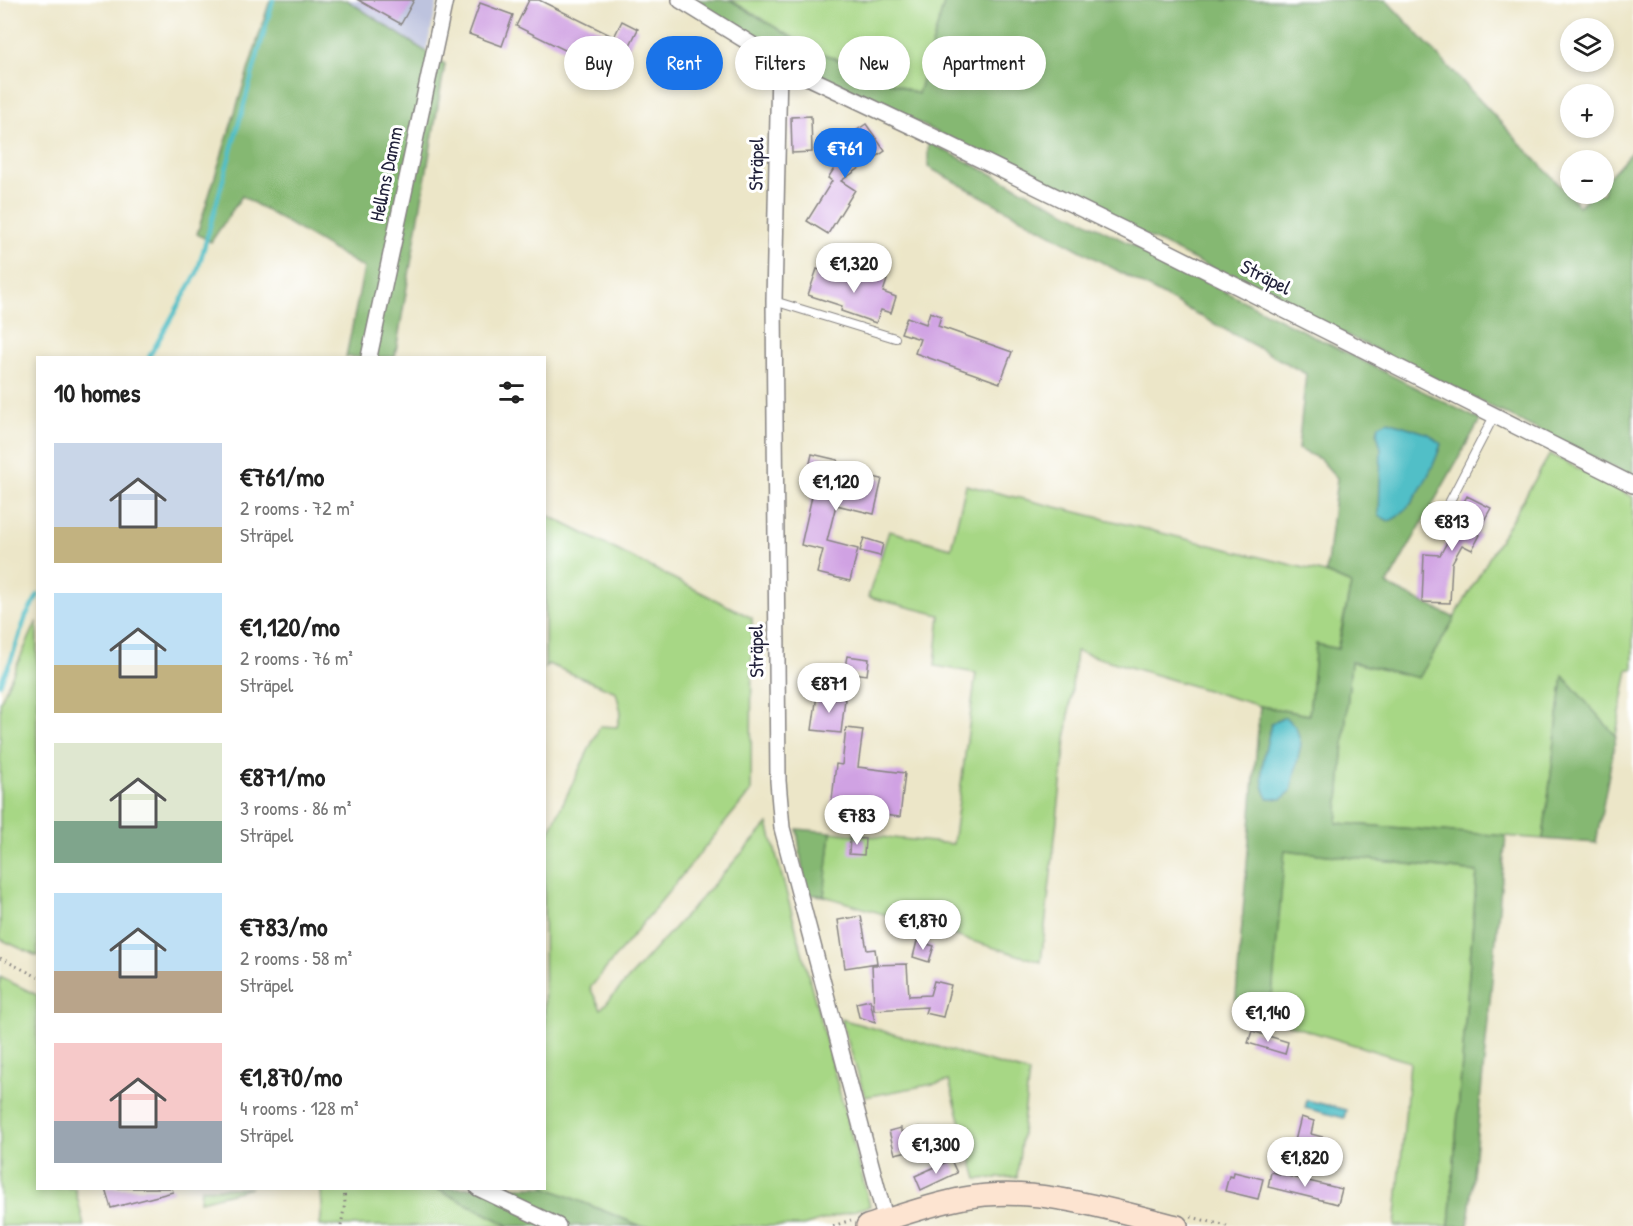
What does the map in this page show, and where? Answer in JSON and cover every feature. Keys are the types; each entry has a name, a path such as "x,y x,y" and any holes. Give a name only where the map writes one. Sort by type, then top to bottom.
{"street":[{"name":"Hellms Damm","path":"369,356 445,0"},
{"name":"Sträpel","path":"680,0 738,36"},
{"name":"Sträpel","path":"826,87 1138,237 1633,485"},
{"name":"Sträpel","path":"779,90 774,301 778,781 782,828 883,1210 875,1223"},
{"path":"482,1190 558,1226"},
{"path":"875,1223 964,1198 1008,1194 1068,1200 1177,1226"}],"lane":[{"path":"774,301 895,338"},
{"path":"1437,526 1494,416"}],"path":[{"path":"0,958 36,976"},
{"path":"341,1226 345,1203 344,1190"}],"shaded area":[{"path":"347,0 438,0 426,51"}],"green space":[{"path":"270,0 347,0 445,64 395,356 346,356 364,268 242,196 211,242 197,234"},
{"path":"691,0 730,0 790,36 750,36"},
{"path":"730,0 945,0 935,36 922,36 922,80 918,94 909,90 910,36 838,36 838,60 826,55 826,36 790,36"},
{"path":"945,0 1386,0 1560,186 1560,204 1579,206 1581,204 1614,204 1614,171 1633,150 1633,477 852,90 909,90 918,94 922,80 922,90 1046,90 1046,36 935,36"},
{"path":"826,55 838,60 838,83 826,77"},
{"path":"928,142 1480,420 1387,585 1455,618 1419,678 1351,662 1337,823 1506,836 1468,1226 1449,1226 1477,872 1285,850 1270,1019 1235,1008 1260,706 1309,715 1316,644 1338,649 1351,584 1326,573 1337,478 1320,459 1298,449 1306,374 928,167","holes":["1381,448 1422,483 1411,504 1381,481"]},
{"path":"1550,454 1633,497 1633,669 1628,669 1616,736 1563,677 1543,839 1337,823 1351,662 1419,678"},
{"path":"966,485 1325,573 1351,584 1337,649 1316,644 1309,715 1260,706 1076,651 1041,962 824,896 831,832 953,844 976,673 935,666 940,615 868,597 889,531 951,548"},
{"path":"546,515 752,618 751,791 590,988 601,1009 768,824 870,1206 803,1226 641,1226 546,1187 546,839 600,726 617,727 621,712 616,692 548,664 546,667"},
{"path":"36,623 36,955 0,939 0,702"},
{"path":"1563,676 1616,736 1596,843 1543,839"},
{"path":"797,829 831,832 824,896 806,894"},
{"path":"1284,850 1477,872 1449,1226 1395,1226 1410,1062 1270,1019"},
{"path":"0,977 36,995 36,1190 75,1190 84,1226 0,1226"},
{"path":"841,1019 1029,1073 1017,1177 977,1179 949,1081 865,1097"},
{"path":"546,1187 641,1226 510,1226 439,1190 546,1190"},
{"path":"201,1190 243,1190 200,1201"},
{"path":"321,1190 439,1190 510,1226 320,1226"}],"water":[{"path":"1388,421 1429,434 1441,444 1428,476 1414,499 1406,509 1389,521 1379,516 1381,448 1377,433 1379,425"},
{"path":"1285,717 1296,727 1301,744 1291,791 1282,799 1268,798 1262,781 1265,752 1271,724"},
{"path":"1307,1100 1346,1110 1344,1118 1305,1108"}],"building":[{"path":"358,0 414,0 401,24"},
{"path":"529,0 539,0 612,36 564,36 564,50 516,26"},
{"path":"480,3 513,15 502,46 469,34"},
{"path":"622,21 638,29 634,37 614,36"},
{"path":"811,116 812,152 792,153 791,117"},
{"path":"866,124 885,151 841,181 855,190 828,234 807,221 832,181 828,178 856,134 854,132"},
{"path":"817,269 852,281 854,275 865,279 867,273 887,280 883,292 896,297 891,313 881,310 876,323 841,311 842,306 808,295"},
{"path":"930,312 941,316 938,326 1012,352 1000,383 915,353 920,339 901,333 907,317 926,324"},
{"path":"812,454 838,460 836,469 882,479 874,514 836,505 827,541 858,549 850,581 817,573 823,550 801,545 815,483 806,481"},
{"path":"1467,496 1491,508 1477,533 1480,535 1472,550 1462,545 1452,563 1450,603 1422,602 1424,554 1440,555 1456,526 1452,524"},
{"path":"864,538 883,544 880,556 860,551"},
{"path":"847,656 869,659 867,675 844,672"},
{"path":"817,695 845,699 841,733 812,730"},
{"path":"846,728 863,730 858,767 905,773 900,817 831,809 836,764 842,765"},
{"path":"850,838 865,839 864,855 849,854"},
{"path":"861,916 867,950 875,949 877,963 845,968 838,920"},
{"path":"917,941 934,946 929,962 913,957"},
{"path":"907,964 909,996 930,995 934,981 951,985 943,1017 925,1013 927,1007 874,1010 872,965"},
{"path":"870,1000 875,1022 859,1017 856,1003"},
{"path":"1252,1031 1288,1042 1285,1054 1248,1043"},
{"path":"1301,1117 1314,1121 1311,1134 1334,1140 1328,1162 1292,1153"},
{"path":"920,1127 925,1151 913,1154 911,1150 895,1154 889,1131 901,1128 901,1132"},
{"path":"951,1160 957,1173 921,1190 915,1176"},
{"path":"1234,1172 1263,1179 1258,1199 1225,1191 1229,1176 1233,1177"},
{"path":"1271,1172 1342,1189 1338,1204 1268,1187"},
{"path":"106,1190 172,1190 173,1192 111,1208"}],"waterway":[{"path":"150,356 197,273 273,0"},
{"path":"0,684 26,616 36,598"}]}
